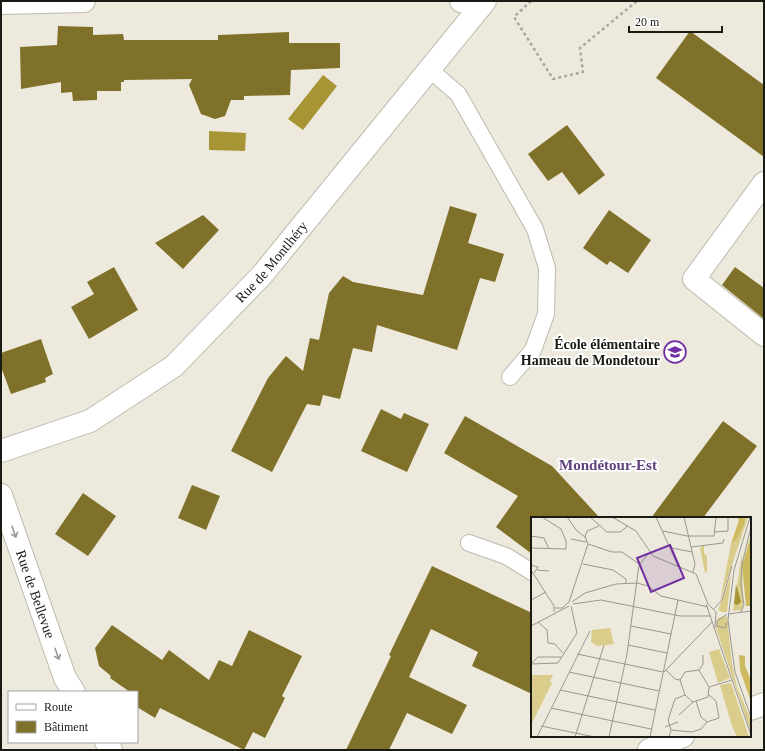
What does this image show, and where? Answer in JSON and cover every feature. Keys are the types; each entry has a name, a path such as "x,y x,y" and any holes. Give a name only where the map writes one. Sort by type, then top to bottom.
{"main road":[{"path":"1,3 84,1"},
{"name":"Rue de Montlhéry","path":"1,451 90,421 174,366 262,275 429,69 475,3"},
{"path":"764,183 694,279 764,335"},
{"name":"Rue de Bellevue","path":"1,495 65,678 73,691"},
{"path":"751,709 764,704"},
{"path":"649,750 680,737"}],"lane":[{"path":"429,69 458,94 535,229 547,268 546,314 533,350 510,378"},
{"path":"469,543 506,556 531,571"}],"path":[{"path":"531,1 514,17 553,79 583,72 580,48 637,1"}],"shaded area":[{"path":"323,75 337,86 303,130 288,119"},
{"path":"209,131 246,133 245,151 209,150"}],"building":[{"path":"58,26 93,27 93,35 123,34 124,40 218,40 218,35 289,32 289,43 340,43 340,68 291,70 290,95 244,96 244,100 231,100 225,116 215,119 201,114 189,85 192,79 124,80 124,82 121,82 121,91 97,91 97,100 73,101 72,92 61,93 61,82 21,89 20,47 57,45"},
{"path":"690,31 764,85 764,157 656,78"},
{"path":"567,125 605,175 579,195 562,172 548,181 528,154"},
{"path":"450,206 477,214 468,243 504,254 495,282 480,278 457,350 377,325 372,352 353,348 340,399 323,395 320,406 307,404 272,472 231,451 268,378 286,356 303,371 310,338 319,340 329,293 343,276 353,282 423,295"},
{"path":"609,210 651,240 628,273 610,261 607,265 583,248"},
{"path":"203,215 219,230 183,269 155,243"},
{"path":"114,267 138,310 89,339 71,307 94,294 87,282"},
{"path":"735,267 764,288 764,319 722,285"},
{"path":"41,339 53,374 45,378 46,382 11,394 1,367 1,353"},
{"path":"381,409 401,419 404,413 429,424 407,472 361,451"},
{"path":"465,416 552,466 599,517 531,517 531,553 496,527 518,496 444,453"},
{"path":"723,421 757,446 704,517 652,517"},
{"path":"192,485 220,496 206,530 178,518"},
{"path":"83,493 116,516 88,556 55,534"},
{"path":"432,566 531,613 531,694 472,666 478,652 431,629 409,677 467,705 452,734 407,713 389,750 346,750 391,656 389,655"},
{"path":"112,625 162,660 169,650 209,680 219,660 232,666 249,630 302,656 282,696 285,698 265,738 253,732 244,750 160,708 155,718 138,708 138,691 129,691 110,678 111,676 99,666 95,648"}],"place":[{"name":"École élémentaire Hameau de Mondetour","path":"675,352"}],"district":[{"name":"Mondétour-Est","path":"608,465"}]}
